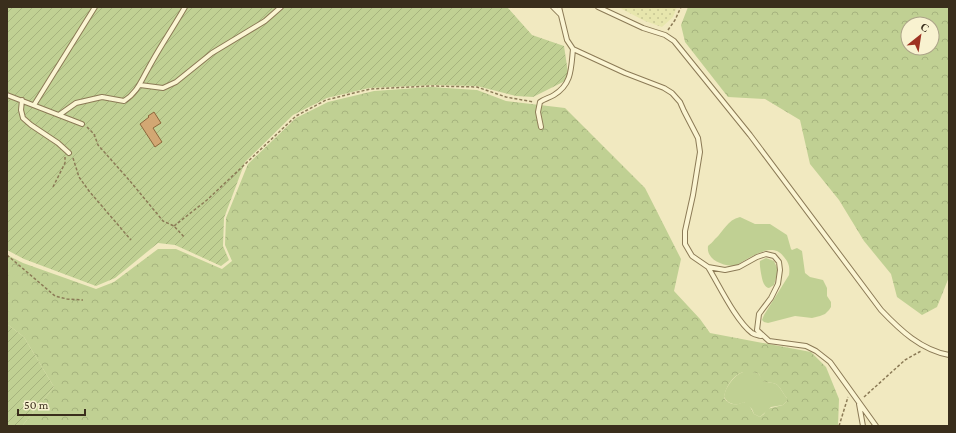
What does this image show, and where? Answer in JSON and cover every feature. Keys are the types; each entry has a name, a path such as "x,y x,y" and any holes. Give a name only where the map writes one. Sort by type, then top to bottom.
{"lane":[{"path":"34,105 95,7"},
{"path":"59,115 76,103 102,97 124,102 129,98 140,85 185,7"},
{"path":"140,85 163,88 176,82 212,53 265,21 281,7"},
{"path":"553,7 560,14"},
{"path":"559,7 567,40 573,50 664,88 672,93 680,102 698,138 700,152 685,231 685,244 692,256 708,267 725,270 732,269 766,254 774,256 779,262 780,270 778,284 771,298 759,314 757,330 769,342 806,346 816,351 830,362 876,426"},
{"path":"598,7 643,28 665,35 674,41 750,135 881,310 896,327 926,348 949,355"},
{"path":"540,127 538,112 540,102 562,89 567,83 571,72 573,50"},
{"path":"7,95 82,124"},
{"path":"22,100 21,110 23,118 58,143 69,153"},
{"path":"708,267 737,316 754,334 762,336"},
{"path":"858,402 863,426"}],"path":[{"path":"665,35 675,20 681,7"},
{"path":"174,226 207,200 296,116 326,100 370,89 431,86 477,87 506,98 540,102"},
{"path":"82,124 89,128 94,134 98,144 163,221 174,226 185,238"},
{"path":"53,187 65,163 65,150"},
{"path":"69,153 74,160 79,177 131,240"},
{"path":"7,255 55,296 67,299 83,300"},
{"path":"858,402 905,360 926,348"},
{"path":"839,426 850,389"}],"green space":[{"path":"7,7 507,7 532,35 564,46 569,79 533,97 516,96 477,86 434,85 369,88 327,98 293,115 245,162 224,218 223,246 229,260 221,266 175,245 158,243 115,278 96,286 24,259 7,250"},
{"path":"618,7 677,7 673,17 662,27 645,21"},
{"path":"688,7 949,7 949,277 937,307 922,315 897,297 891,274 864,241 839,200 810,164 800,120 765,99 728,97 685,42 681,25"},
{"path":"431,87 477,90 506,101 565,108 645,188 681,259 674,291 700,319 710,333 811,352 826,367 839,399 838,426 22,426 54,387 24,337 7,324 7,255 23,263 96,289 114,282 158,249 176,249 222,269 232,261 225,245 226,218 248,164 296,118 328,102 374,91","holes":["743,372 759,374 762,381 777,385 787,398 787,401 783,405 767,409 760,417 754,414 748,403 743,402 733,404 724,398 726,390 736,376"]},
{"path":"740,217 755,224 770,224 787,235 792,250 797,248 802,251 805,273 810,277 823,280 827,288 827,296 831,302 831,307 825,314 812,318 795,316 768,323 762,320 789,275 789,265 786,259 779,252 773,250 760,252 735,266 730,266 716,261 712,258 708,251 708,246 729,223"},
{"path":"766,258 774,261 778,270 774,285 769,288 763,282 760,265 760,261"},
{"path":"7,324 24,337 54,387 22,426 7,426"},
{"path":"743,372 753,372 759,374 763,381 777,385 787,398 787,401 783,405 771,407 760,417 754,414 752,409 744,402 733,404 728,402 724,397 728,386 736,376"}],"building":[{"path":"154,112 161,123 153,128 162,142 155,147 140,124"}]}
